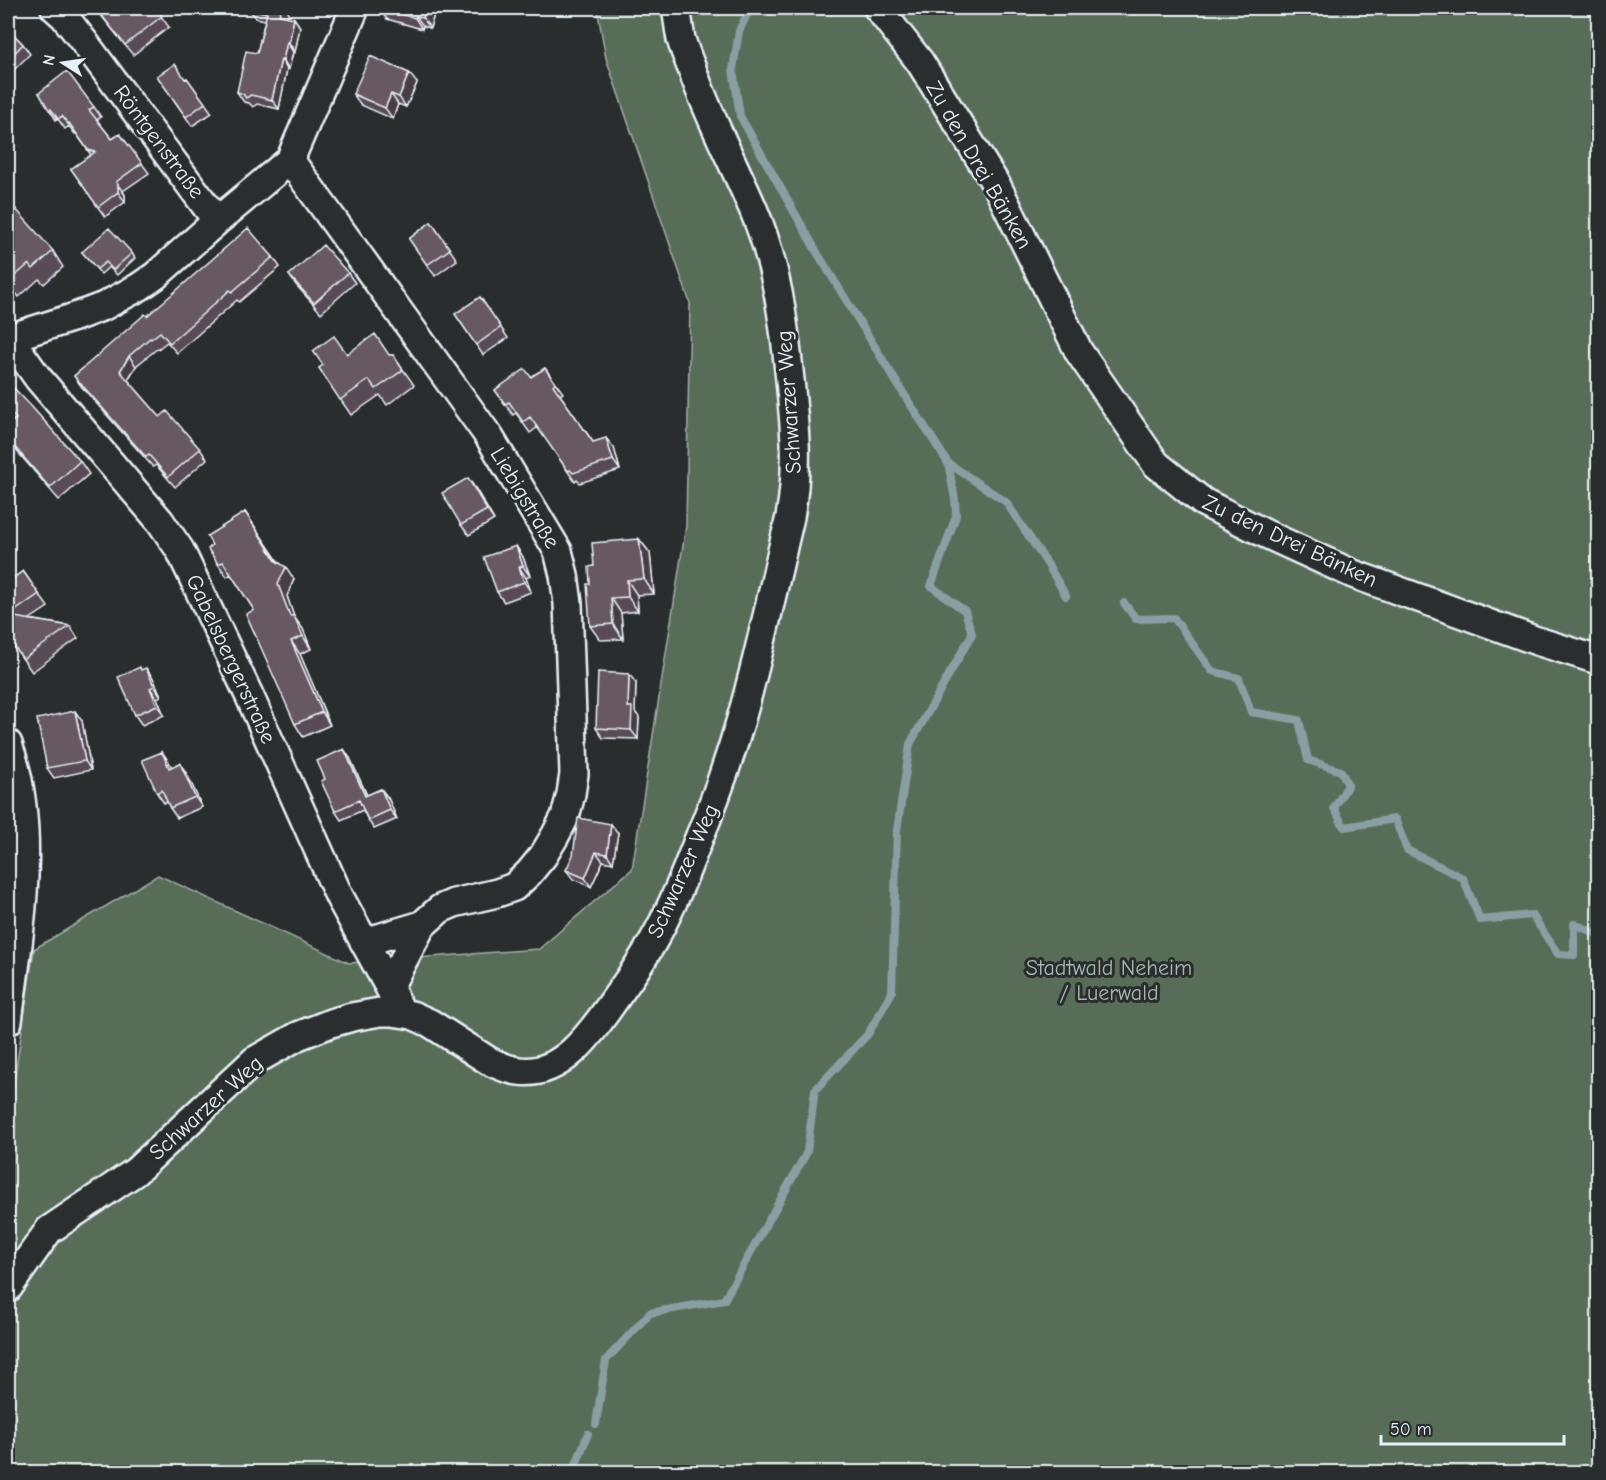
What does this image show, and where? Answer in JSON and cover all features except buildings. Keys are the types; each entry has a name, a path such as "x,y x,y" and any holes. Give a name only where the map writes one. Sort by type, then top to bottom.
{"street":[{"name":"Röntgenstraße","path":"55,8 86,43 217,221"},
{"path":"8,337 75,317 122,297 155,276 290,160 355,8"},
{"name":"Schwarzer Weg","path":"8,1288 49,1230 135,1172 254,1061 298,1036 331,1023 380,1012 411,1015 459,1040 489,1061 520,1072 542,1069 554,1065 569,1054 598,1021 637,967 662,926 711,810 743,710 759,650 794,495 796,476 795,433 782,310 768,248 754,211 702,98 681,40 676,8"},
{"name":"Zu den Drei Bänken","path":"878,8 920,62 997,186 1078,352 1156,464 1203,502 1353,574 1537,641 1599,660"},
{"name":"Liebigstraße","path":"290,160 490,438 558,551 568,603 574,774 565,817 543,856 514,887 454,903 440,909 422,926 389,987"},
{"name":"Gabelsbergerstraße","path":"8,337 38,378 160,521 176,543 249,695 339,896 402,1014"},
{"path":"8,744 19,785 24,842 23,890 12,948 8,1021"},
{"name":"Liebigstraße","path":"365,942 422,926"}],"green space":[{"name":"Stadtwald Neheim / Luerwald","path":"597,8 1598,8 1598,1472 8,1472 8,1122 34,949 158,875 349,963 539,949 632,869 686,526 690,303 606,58"}],"waterway":[{"path":"596,1424 606,1360 650,1313 724,1300 807,1152 815,1090 868,1034 892,992 897,830 910,744 972,634 965,611 931,586 956,516 948,463 818,254 740,116 733,69 739,31 750,8"},
{"path":"948,463 1006,502 1066,596"},
{"path":"1124,603 1136,619 1174,618 1212,671 1239,678 1251,712 1299,720 1308,760 1341,771 1348,785 1334,808 1344,827 1395,819 1407,850 1463,878 1480,920 1532,915 1558,954 1574,955 1574,924 1598,934"},
{"path":"573,1472 588,1434"}]}
